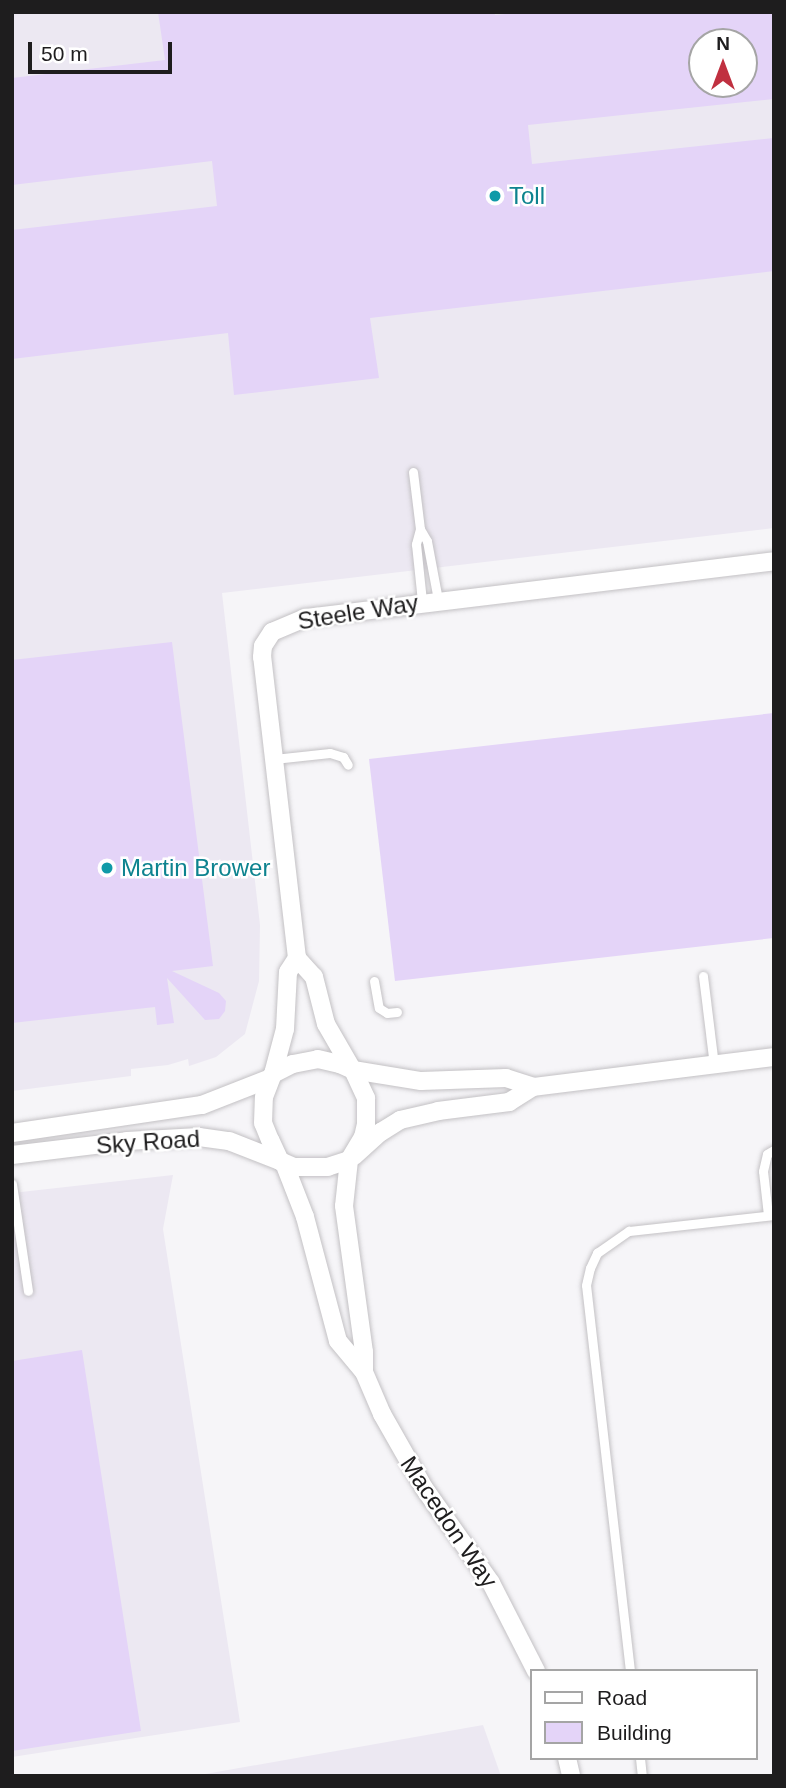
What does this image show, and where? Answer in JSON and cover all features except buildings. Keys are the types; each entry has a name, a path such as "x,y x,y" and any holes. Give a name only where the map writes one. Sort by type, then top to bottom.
{"street":[{"name":"Steele Way","path":"352,1070 326,1024 314,977 297,958 262,657 263,646 272,632 304,618 774,561"},
{"name":"Steele Way","path":"272,1076 285,1029 288,972 297,958"},
{"path":"533,1087 506,1078 421,1081 352,1070 318,1059 293,1063 272,1076 262,1110 264,1124 282,1162 316,1168 351,1158 381,1132 400,1120 438,1111 509,1102 533,1087 774,1057"},
{"path":"351,1158 363,1137 368,1111 352,1070"},
{"name":"Sky Road","path":"12,1133 202,1105 272,1076"},
{"name":"Sky Road","path":"12,1154 127,1141 199,1137 229,1141 282,1162"},
{"name":"Macedon Way","path":"351,1158 344,1206 364,1352 364,1372"},
{"name":"Macedon Way","path":"282,1162 305,1217 338,1341 364,1372 404,1455 491,1583 535,1669"}],"lane":[{"path":"413,472 419,529 416,544 430,601"},
{"path":"419,529 427,541 430,601"},
{"path":"274,759 330,753 343,757 348,765"},
{"path":"703,976 714,1065"},
{"path":"374,981 379,1008 387,1013 397,1012"},
{"path":"630,1669 586,1285 590,1268 597,1253 629,1231 771,1215 763,1171 767,1154 774,1150"},
{"path":"12,1184 28,1291"}],"shaded area":[{"name":"Toll","path":"12,12 774,12 774,528 222,593 260,925 259,981 245,1034 216,1057 189,1066 188,1059 168,1065 131,1069 131,1076 12,1091"},
{"path":"173,1175 163,1229 240,1722 12,1757 12,1193"},
{"path":"483,1725 501,1776 194,1776"}],"place":[{"name":"Toll","path":"495,196"},
{"name":"Martin Brower","path":"107,868"}]}
